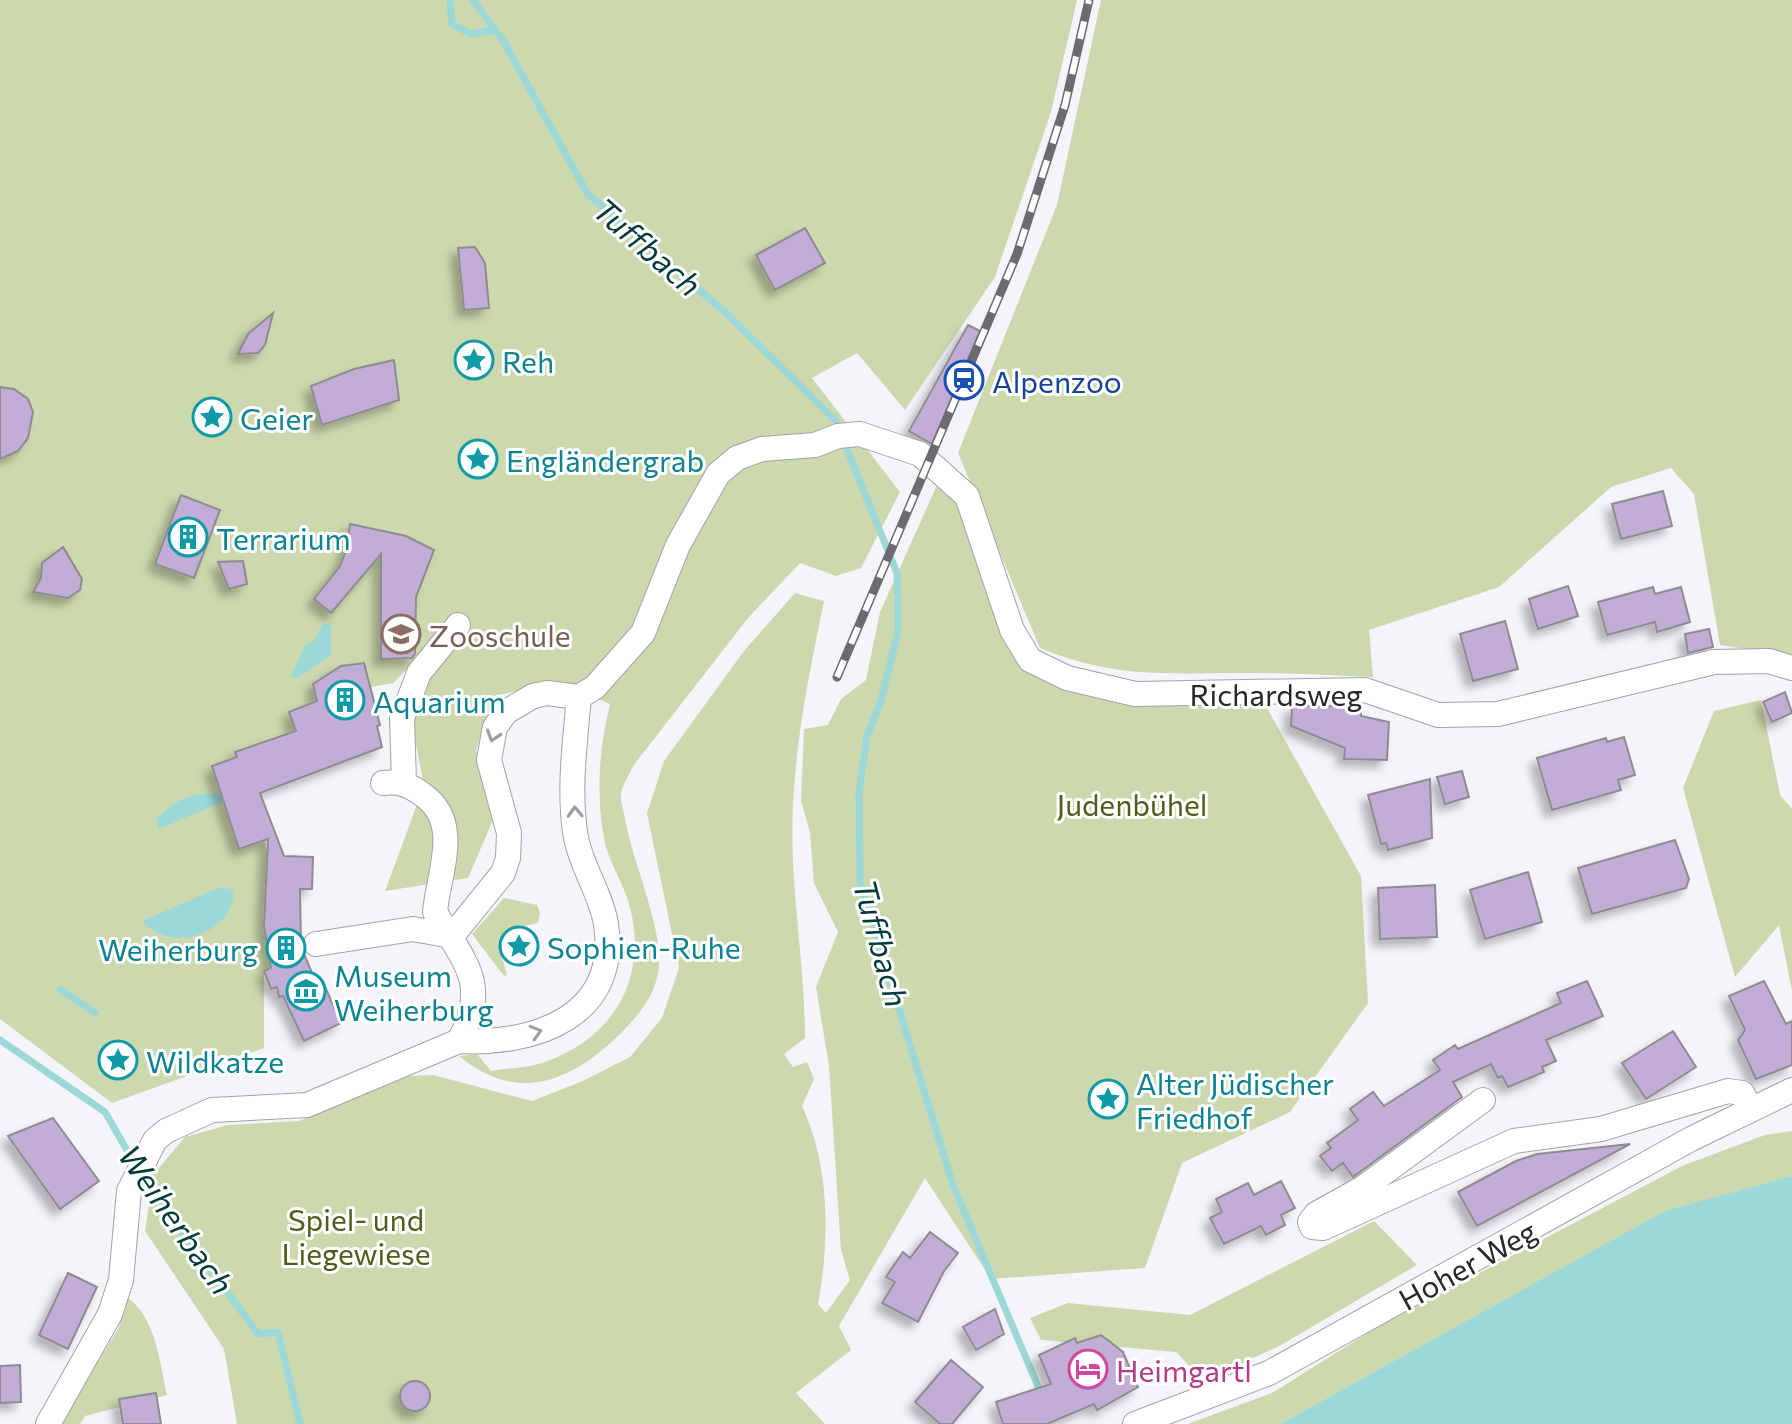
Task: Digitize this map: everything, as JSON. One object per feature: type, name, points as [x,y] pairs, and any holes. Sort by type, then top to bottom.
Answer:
[{"type":"street","name":"Richardsweg","points":[[579,697],[595,687],[643,633],[678,545],[718,474],[737,458],[762,449],[815,445],[838,436],[860,434],[920,454],[967,496],[1012,630],[1030,660],[1067,678],[1135,694],[1365,690],[1438,715],[1498,714],[1714,662],[1769,661],[1792,668]]},
{"type":"street","points":[[458,625],[419,673],[402,718],[394,783],[433,802],[440,812],[447,854],[435,912],[471,971],[475,992],[473,1012],[459,1041]]},
{"type":"street","points":[[48,1424],[110,1314],[121,1280],[131,1183],[155,1140],[166,1131],[212,1110],[307,1105],[459,1041],[522,1037],[555,1026],[581,1009],[605,965],[607,938],[603,911],[576,835],[574,754],[579,697],[547,693],[533,696],[506,712],[495,727],[489,760],[509,833],[508,858],[503,873],[452,936]]},
{"type":"street","points":[[316,944],[413,929],[452,936]]},
{"type":"street","name":"Hoher Weg","points":[[1135,1424],[1269,1373],[1750,1107],[1792,1090]]},
{"type":"street","points":[[1483,1100],[1363,1188],[1316,1214],[1312,1227],[1323,1228],[1514,1141],[1601,1129],[1728,1091],[1742,1093],[1750,1107]]},
{"type":"green space","points":[[0,0],[1077,0],[1051,112],[995,277],[905,410],[857,353],[812,378],[900,492],[861,568],[836,576],[800,563],[748,618],[633,766],[623,787],[621,800],[655,927],[659,961],[656,982],[647,1001],[620,1034],[564,1075],[523,1083],[502,1080],[459,1056],[477,1054],[491,1071],[545,1062],[590,1037],[607,1021],[620,1002],[634,958],[634,933],[630,907],[606,847],[600,805],[601,754],[610,704],[557,682],[494,696],[476,750],[496,813],[468,878],[385,891],[424,786],[411,718],[416,661],[393,683],[366,688],[368,698],[373,697],[382,747],[259,793],[267,856],[264,926],[271,968],[264,971],[264,1048],[112,1103],[0,1019]]},
{"type":"green space","points":[[1101,0],[1792,0],[1792,656],[1720,645],[1694,494],[1671,468],[1611,487],[1499,587],[1369,630],[1373,677],[1122,670],[1069,659],[1040,648],[958,453],[1057,205]]},
{"type":"green space","points":[[938,483],[959,500],[1049,682],[1259,694],[1361,876],[1368,1003],[1290,1112],[1182,1163],[1145,1268],[991,1279],[925,1178],[839,1326],[851,1350],[796,1393],[825,1424],[237,1424],[224,1349],[145,1231],[153,1175],[185,1137],[228,1125],[299,1121],[409,1076],[433,1075],[532,1101],[583,1081],[630,1057],[662,1018],[679,968],[647,813],[664,761],[744,651],[795,593],[824,601],[800,729],[793,806],[793,864],[805,1038],[784,1054],[793,1067],[807,1062],[814,1079],[802,1106],[823,1178],[826,1229],[818,1304],[826,1313],[850,1280],[841,1250],[829,1066],[816,987],[838,932],[814,883],[810,832],[801,801],[804,729],[828,725],[841,699],[866,680],[880,612]]},
{"type":"green space","points":[[1761,700],[1780,795],[1792,809],[1792,991],[1779,925],[1735,977],[1683,788],[1714,711]]},
{"type":"green space","points":[[504,898],[537,905],[540,913],[538,923],[506,930],[500,950],[507,975],[504,976],[472,934]]},
{"type":"green space","points":[[1792,1131],[1792,1176],[1665,1212],[1280,1424],[1188,1424],[1272,1393],[1379,1326],[1682,1166],[1765,1135]]},
{"type":"green space","points":[[1374,1221],[1417,1265],[1281,1345],[1204,1381],[1176,1352],[1041,1340],[1030,1318],[1068,1303],[1190,1315]]},
{"type":"green space","points":[[128,1298],[151,1329],[167,1395],[85,1416],[80,1424],[59,1424],[118,1329]]},
{"type":"water","points":[[331,623],[331,655],[297,678],[291,677],[305,645],[314,641],[323,624]]},
{"type":"water","points":[[208,793],[222,794],[222,802],[159,829],[156,820],[167,809],[185,798]]},
{"type":"water","points":[[221,887],[234,890],[231,906],[212,928],[198,935],[184,938],[168,936],[154,931],[142,921]]},
{"type":"water","points":[[1792,1176],[1792,1424],[1280,1424],[1665,1211]]},
{"type":"building","points":[[805,228],[825,263],[775,290],[756,255]]},
{"type":"building","points":[[475,247],[485,263],[489,308],[464,310],[458,248]]},
{"type":"building","points":[[273,313],[265,345],[258,353],[238,354],[248,334]]},
{"type":"building","points":[[968,325],[980,331],[932,444],[909,431]]},
{"type":"building","points":[[394,360],[399,400],[322,425],[311,386],[354,369]]},
{"type":"building","points":[[0,387],[14,389],[28,399],[33,412],[28,438],[18,451],[0,459]]},
{"type":"building","points":[[1663,491],[1672,526],[1621,539],[1612,504]]},
{"type":"building","name":"Terrarium","points":[[181,495],[220,510],[194,578],[155,564]]},
{"type":"building","points":[[350,524],[406,536],[434,550],[416,597],[415,654],[412,658],[381,659],[381,554],[331,613],[314,599],[340,566],[347,548]]},
{"type":"building","points":[[63,547],[82,579],[80,590],[68,598],[33,592],[41,578],[42,563]]},
{"type":"building","points":[[243,561],[247,584],[229,589],[218,562]]},
{"type":"building","points":[[1568,586],[1578,616],[1538,629],[1529,599]]},
{"type":"building","points":[[1653,587],[1655,594],[1681,587],[1690,622],[1657,632],[1655,622],[1607,635],[1598,602]]},
{"type":"building","points":[[1505,621],[1518,669],[1473,681],[1460,634]]},
{"type":"building","points":[[1709,629],[1713,647],[1688,653],[1685,634]]},
{"type":"building","points":[[364,663],[380,725],[377,726],[382,747],[260,793],[284,856],[313,857],[312,889],[300,889],[301,947],[318,987],[324,984],[341,1023],[304,1041],[283,996],[279,997],[277,987],[271,989],[264,971],[271,968],[264,926],[268,839],[239,849],[212,766],[237,757],[235,752],[296,731],[289,712],[317,701],[313,684],[341,666]]},
{"type":"building","points":[[1785,692],[1792,713],[1772,722],[1763,702]]},
{"type":"building","points":[[1292,706],[1361,706],[1361,716],[1389,722],[1387,760],[1344,759],[1345,748],[1291,726]]},
{"type":"building","points":[[1624,737],[1635,775],[1618,780],[1621,790],[1552,810],[1537,758],[1606,738],[1607,742]]},
{"type":"building","points":[[1462,771],[1469,797],[1445,804],[1437,777]]},
{"type":"building","points":[[1430,779],[1432,838],[1388,850],[1386,843],[1381,844],[1368,795]]},
{"type":"building","points":[[1675,840],[1689,879],[1686,888],[1592,914],[1578,868]]},
{"type":"building","points":[[1528,872],[1542,922],[1485,939],[1470,890]]},
{"type":"building","points":[[1435,885],[1437,937],[1380,939],[1378,888]]},
{"type":"building","points":[[1587,981],[1603,1016],[1546,1040],[1556,1061],[1542,1067],[1544,1072],[1508,1087],[1502,1076],[1498,1078],[1491,1064],[1453,1082],[1462,1097],[1353,1177],[1343,1163],[1332,1171],[1320,1156],[1331,1148],[1327,1143],[1358,1120],[1350,1109],[1373,1092],[1384,1106],[1440,1070],[1433,1060],[1455,1045],[1458,1049],[1561,1003],[1557,993]]},
{"type":"building","points":[[1764,981],[1786,1024],[1792,1021],[1792,1065],[1756,1079],[1738,1040],[1745,1030],[1729,996]]},
{"type":"building","points":[[1673,1031],[1696,1067],[1646,1099],[1622,1063]]},
{"type":"building","points":[[53,1118],[99,1181],[60,1209],[8,1136]]},
{"type":"building","points":[[1630,1144],[1477,1226],[1458,1192],[1516,1161],[1537,1154]]},
{"type":"building","points":[[1281,1181],[1295,1208],[1281,1215],[1285,1225],[1266,1235],[1261,1226],[1224,1244],[1210,1218],[1222,1212],[1216,1199],[1248,1183],[1254,1195]]},
{"type":"building","points":[[930,1232],[958,1253],[944,1271],[918,1322],[882,1303],[895,1282],[886,1277],[903,1252],[910,1258]]},
{"type":"building","points":[[68,1273],[97,1287],[68,1349],[39,1335]]},
{"type":"building","points":[[995,1309],[1004,1334],[976,1350],[963,1327]]},
{"type":"building","name":"Heimgartl","points":[[1101,1335],[1123,1352],[1138,1387],[1097,1410],[1094,1404],[1047,1424],[1003,1424],[996,1402],[1051,1384],[1039,1355],[1075,1338],[1077,1343]]},
{"type":"building","points":[[951,1360],[983,1387],[952,1424],[940,1424],[915,1402]]},
{"type":"building","points":[[20,1365],[21,1402],[0,1403],[0,1366]]},
{"type":"building","points":[[415,1381],[421,1382],[429,1390],[429,1402],[421,1410],[415,1411],[409,1410],[401,1402],[400,1396],[401,1390],[409,1382]]},
{"type":"building","points":[[156,1393],[161,1424],[123,1424],[119,1399]]},
{"type":"waterway","points":[[450,0],[452,24],[471,34],[495,30]]},
{"type":"waterway","name":"Tuffbach","points":[[473,0],[504,42],[587,193],[725,312],[836,421]]},
{"type":"waterway","name":"Tuffbach","points":[[847,449],[897,573],[898,599],[898,631],[881,701],[867,736],[859,792],[860,882],[953,1185],[1042,1396]]},
{"type":"waterway","points":[[60,989],[95,1013]]},
{"type":"waterway","name":"Weiherbach","points":[[0,1040],[105,1112],[136,1166]]},
{"type":"waterway","name":"Weiherbach","points":[[143,1177],[258,1334],[278,1332],[300,1424]]},
{"type":"railway","points":[[837,677],[1017,254],[1065,105],[1089,0]]},
{"type":"place","name":"Reh","points":[[474,360]]},
{"type":"place","name":"Alpenzoo","points":[[964,380]]},
{"type":"place","name":"Geier","points":[[212,417]]},
{"type":"place","name":"Engländergrab","points":[[478,459]]},
{"type":"place","name":"Terrarium","points":[[188,537]]},
{"type":"place","name":"Zooschule","points":[[401,634]]},
{"type":"place","name":"Aquarium","points":[[345,700]]},
{"type":"place","name":"Sophien-Ruhe","points":[[519,946]]},
{"type":"place","name":"Weiherburg","points":[[286,948]]},
{"type":"place","name":"Museum Weiherburg","points":[[306,991]]},
{"type":"place","name":"Wildkatze","points":[[118,1060]]},
{"type":"place","name":"Alter Jüdischer Friedhof","points":[[1108,1099]]},
{"type":"place","name":"Heimgartl","points":[[1088,1369]]},
{"type":"park label","name":"Judenbühel","points":[[1132,803]]},
{"type":"park label","name":"Spiel- und Liegewiese","points":[[356,1235]]}]
